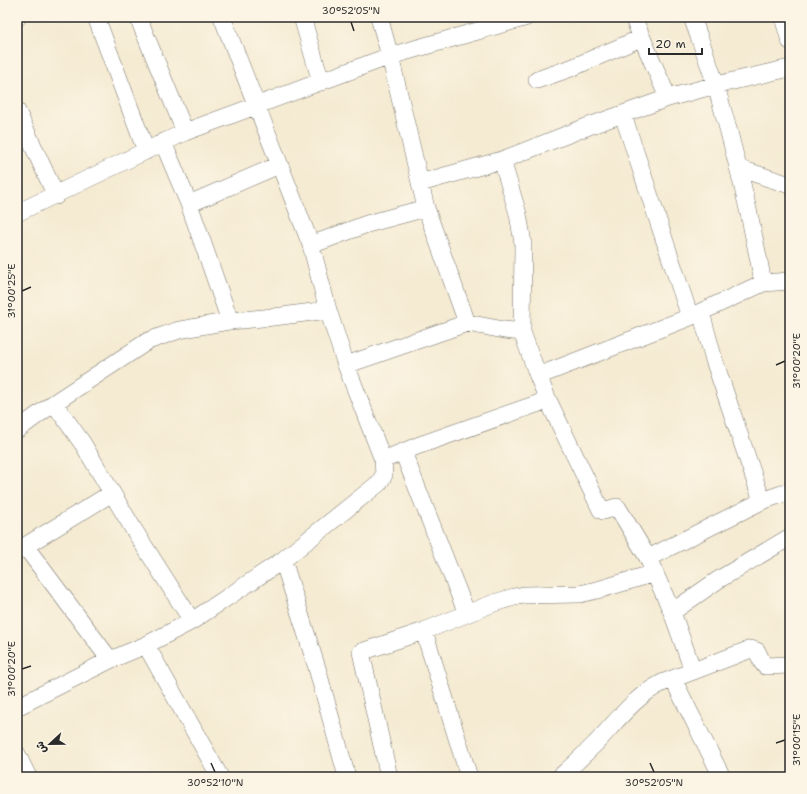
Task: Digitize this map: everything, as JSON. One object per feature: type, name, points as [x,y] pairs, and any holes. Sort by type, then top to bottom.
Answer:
[{"type":"street","points":[[96,17],[146,151]]},
{"type":"street","points":[[138,17],[185,132]]},
{"type":"street","points":[[17,707],[110,660],[146,645],[192,621],[283,560],[379,483],[384,475],[383,460],[346,365],[328,310],[311,245],[222,17]]},
{"type":"street","points":[[302,17],[321,82]]},
{"type":"street","points":[[379,17],[390,56],[426,208],[467,323]]},
{"type":"street","points":[[17,213],[56,196],[185,132],[390,56],[527,17]]},
{"type":"street","points":[[633,17],[668,98]]},
{"type":"street","points":[[692,17],[716,85],[755,239],[763,282]]},
{"type":"street","points":[[783,17],[790,41]]},
{"type":"street","points":[[537,80],[571,68],[642,38]]},
{"type":"street","points":[[420,183],[502,160],[589,126],[668,98],[790,68]]},
{"type":"street","points":[[17,110],[56,196]]},
{"type":"street","points":[[623,115],[695,314],[717,367],[762,501]]},
{"type":"street","points":[[163,142],[189,204],[230,321]]},
{"type":"street","points":[[502,160],[518,214],[523,243],[524,289],[522,332],[538,376],[601,510],[603,511],[618,508],[651,566],[672,612],[693,671]]},
{"type":"street","points":[[189,204],[279,165]]},
{"type":"street","points":[[738,168],[790,185]]},
{"type":"street","points":[[311,245],[367,224],[426,208]]},
{"type":"street","points":[[538,376],[695,314],[763,282],[790,281]]},
{"type":"street","points":[[17,430],[54,403],[148,342],[179,330],[230,321],[328,310]]},
{"type":"street","points":[[346,365],[467,323],[522,332]]},
{"type":"street","points":[[383,460],[548,400]]},
{"type":"street","points":[[54,403],[83,444],[192,621]]},
{"type":"street","points":[[403,452],[467,614]]},
{"type":"street","points":[[389,777],[361,652],[514,597],[524,595],[580,594],[600,590],[651,566],[762,501],[790,491]]},
{"type":"street","points":[[110,660],[21,548],[112,493]]},
{"type":"street","points":[[672,612],[718,580],[784,539],[790,537]]},
{"type":"street","points":[[283,560],[317,668],[347,777]]},
{"type":"street","points":[[424,630],[470,777]]},
{"type":"street","points":[[146,645],[220,777]]},
{"type":"street","points":[[560,777],[583,756],[635,700],[652,688],[751,649],[757,651],[765,666],[790,665]]},
{"type":"street","points":[[673,679],[722,777]]},
{"type":"street","points":[[17,754],[28,777]]}]
